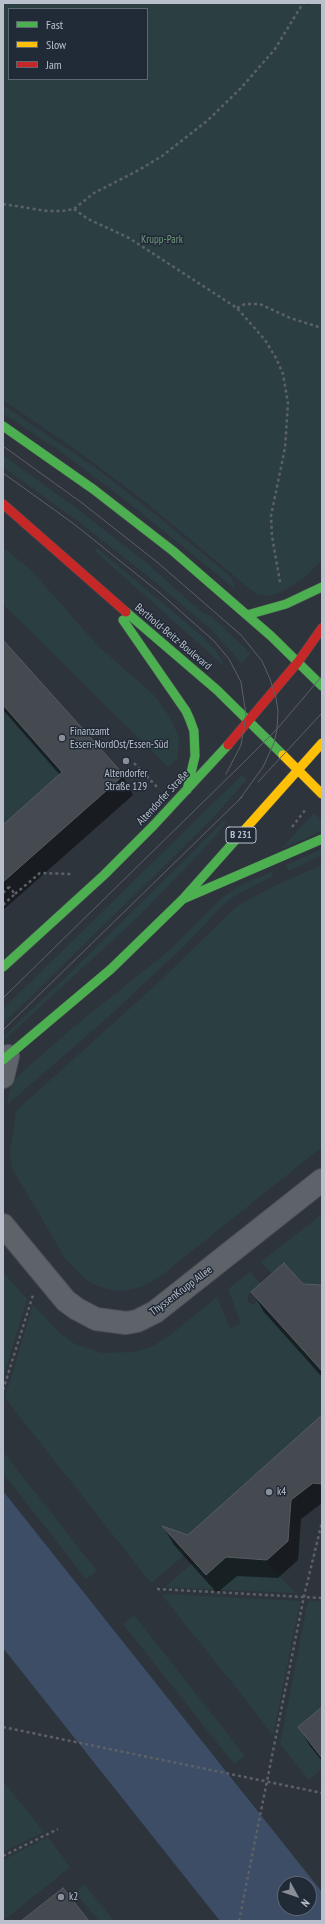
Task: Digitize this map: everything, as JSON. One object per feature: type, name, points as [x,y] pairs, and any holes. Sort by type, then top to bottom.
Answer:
[{"type":"main road","points":[[3,426],[49,457],[130,518],[247,615],[322,686]]},
{"type":"main road","name":"Berthold-Beitz-Boulevard","points":[[3,504],[105,595],[217,690],[298,772],[322,794]]},
{"type":"main road","points":[[247,615],[286,604],[322,587]]},
{"type":"main road","points":[[105,595],[182,705],[190,720],[194,731],[195,756],[187,790]]},
{"type":"main road","name":"Altendorfer Straße","points":[[3,967],[104,875],[187,790],[249,722],[298,662],[322,628]]},
{"type":"main road","name":"B 231","points":[[6,1058],[111,968],[183,899],[298,772],[322,743]]},
{"type":"main road","points":[[183,899],[322,839]]},
{"type":"street","points":[[3,1077],[6,1058]]},
{"type":"street","name":"ThyssenKrupp Allee","points":[[3,1225],[40,1272],[66,1301],[86,1315],[101,1320],[117,1323],[137,1321],[155,1312],[322,1180]]},
{"type":"path","points":[[3,204],[47,211],[62,212],[74,209],[94,193],[139,170],[162,156],[183,141],[223,107],[275,49],[303,3]]},
{"type":"path","points":[[74,209],[88,219],[129,238],[237,308],[265,340],[276,358],[286,388],[288,403],[286,433],[280,476],[273,499],[271,516],[275,557],[282,587]]},
{"type":"path","points":[[237,308],[245,304],[260,304],[290,318],[322,328]]},
{"type":"path","points":[[134,763],[157,786]]},
{"type":"path","points":[[3,905],[40,873],[72,874]]},
{"type":"path","points":[[7,884],[15,894]]},
{"type":"path","points":[[3,893],[9,887]]},
{"type":"path","points":[[3,1390],[40,1272]]},
{"type":"path","points":[[239,1921],[304,1596],[322,1522]]},
{"type":"path","points":[[157,1589],[322,1598]]},
{"type":"path","points":[[3,1727],[322,1793]]},
{"type":"path","points":[[3,1856],[58,1829]]},
{"type":"green space","name":"Krupp-Park","points":[[3,3],[303,3],[309,6],[311,3],[322,3],[322,560],[305,577],[283,591],[268,596],[256,594],[138,496],[75,449],[3,400]]},
{"type":"green space","points":[[3,405],[96,468],[160,518],[230,576],[235,585],[234,588],[125,500],[63,453],[3,413]]},
{"type":"green space","points":[[3,455],[76,508],[143,560],[204,614],[211,616],[250,653],[242,664],[213,631],[154,581],[79,522],[3,467]]},
{"type":"green space","points":[[3,547],[31,570],[99,647],[154,695],[171,719],[179,739],[177,759],[168,767],[3,604]]},
{"type":"green space","points":[[97,548],[202,636],[216,651],[226,668],[95,551]]},
{"type":"green space","points":[[3,705],[62,772],[3,825]]},
{"type":"green space","points":[[242,775],[247,779],[215,816],[3,1024],[3,1009]]},
{"type":"green space","points":[[314,813],[322,820],[322,831],[281,849]]},
{"type":"green space","points":[[224,821],[226,823],[212,840],[139,916],[3,1041],[3,1037]]},
{"type":"green space","points":[[322,849],[322,855],[291,870],[288,870],[286,865]]},
{"type":"green space","points":[[322,865],[322,1147],[158,1278],[141,1287],[121,1291],[106,1289],[93,1284],[82,1276],[65,1258],[12,1168],[10,1154],[16,1111],[158,983],[237,906],[274,886]]},
{"type":"green space","points":[[273,871],[271,877],[236,895],[224,904],[184,946],[108,1017],[7,1105],[12,1082],[28,1067],[76,1025],[171,949],[223,897],[241,885]]},
{"type":"green space","points":[[322,1214],[322,1285],[303,1284],[284,1263],[272,1274],[261,1262]]},
{"type":"green space","points":[[3,1272],[27,1299],[3,1378]]},
{"type":"green space","points":[[250,1272],[261,1284],[248,1295],[248,1302],[253,1305],[261,1299],[260,1302],[322,1371],[322,1415],[187,1538],[182,1532],[176,1532],[187,1553],[151,1583],[5,1398],[33,1305],[60,1333],[75,1344],[102,1353],[134,1352],[153,1346],[169,1336],[217,1297],[230,1328],[241,1324],[228,1289]]},
{"type":"green space","points":[[4,1453],[97,1571],[86,1579],[3,1473]]},
{"type":"green space","points":[[226,1557],[264,1560],[296,1593],[165,1587],[194,1562],[206,1575]]},
{"type":"green space","points":[[161,1594],[300,1601],[273,1735],[246,1700]]},
{"type":"green space","points":[[308,1601],[322,1602],[322,1707],[298,1727],[322,1758],[322,1769],[309,1780],[280,1744]]},
{"type":"green space","points":[[134,1615],[245,1756],[234,1764],[123,1624]]},
{"type":"green space","points":[[3,1781],[44,1832],[3,1852]]},
{"type":"green space","points":[[48,1837],[70,1867],[3,1921],[3,1860]]},
{"type":"green space","points":[[84,1884],[114,1921],[99,1921],[75,1892]]},
{"type":"water","points":[[3,1491],[309,1876],[277,1876],[277,1916],[317,1916],[317,1886],[322,1892],[322,1921],[220,1921],[3,1648]]},
{"type":"building","points":[[3,640],[124,775],[3,882],[3,825],[62,772],[3,705]]},
{"type":"building","points":[[284,1263],[303,1284],[322,1285],[322,1371],[251,1292]]},
{"type":"building","name":"k4","points":[[322,1415],[322,1484],[313,1483],[291,1500],[288,1541],[267,1560],[226,1557],[206,1575],[162,1526],[188,1535]]},
{"type":"building","points":[[322,1707],[322,1758],[298,1727]]},
{"type":"building","name":"k2","points":[[63,1888],[89,1921],[21,1921]]},
{"type":"tram line","points":[[3,446],[82,503],[157,562],[241,635],[262,661],[276,698],[278,711],[277,729],[274,743],[263,767],[239,800]]},
{"type":"tram line","points":[[3,473],[74,524],[160,593],[214,641],[229,659],[241,682],[246,715],[241,745],[226,774]]},
{"type":"tram line","points":[[3,998],[277,729],[322,676]]},
{"type":"tram line","points":[[258,782],[322,713]]},
{"type":"tram line","points":[[3,1030],[242,797]]},
{"type":"traffic: fast","points":[[3,426],[93,489],[173,551],[271,636],[322,686]]},
{"type":"traffic: fast","points":[[247,615],[286,604],[322,587]]},
{"type":"traffic: fast","points":[[126,612],[217,690],[283,755]]},
{"type":"traffic: fast","points":[[123,620],[186,711],[190,720],[194,731],[195,756],[187,790]]},
{"type":"traffic: fast","points":[[3,967],[104,875],[153,826],[228,745]]},
{"type":"traffic: fast","points":[[3,1060],[111,969],[183,899],[240,835]]},
{"type":"traffic: fast","points":[[183,899],[322,839]]},
{"type":"traffic: slow","points":[[240,835],[322,743]]},
{"type":"traffic: slow","points":[[283,755],[322,794]]},
{"type":"traffic: jam","points":[[3,504],[126,612]]},
{"type":"traffic: jam","points":[[228,745],[298,662],[322,628]]},
{"type":"place","name":"Finanzamt Essen-NordOst/Essen-Süd","points":[[62,738]]},
{"type":"place","name":"Altendorfer Straße 129","points":[[126,761]]},
{"type":"place","name":"k4","points":[[269,1492]]},
{"type":"place","name":"k2","points":[[61,1897]]}]
